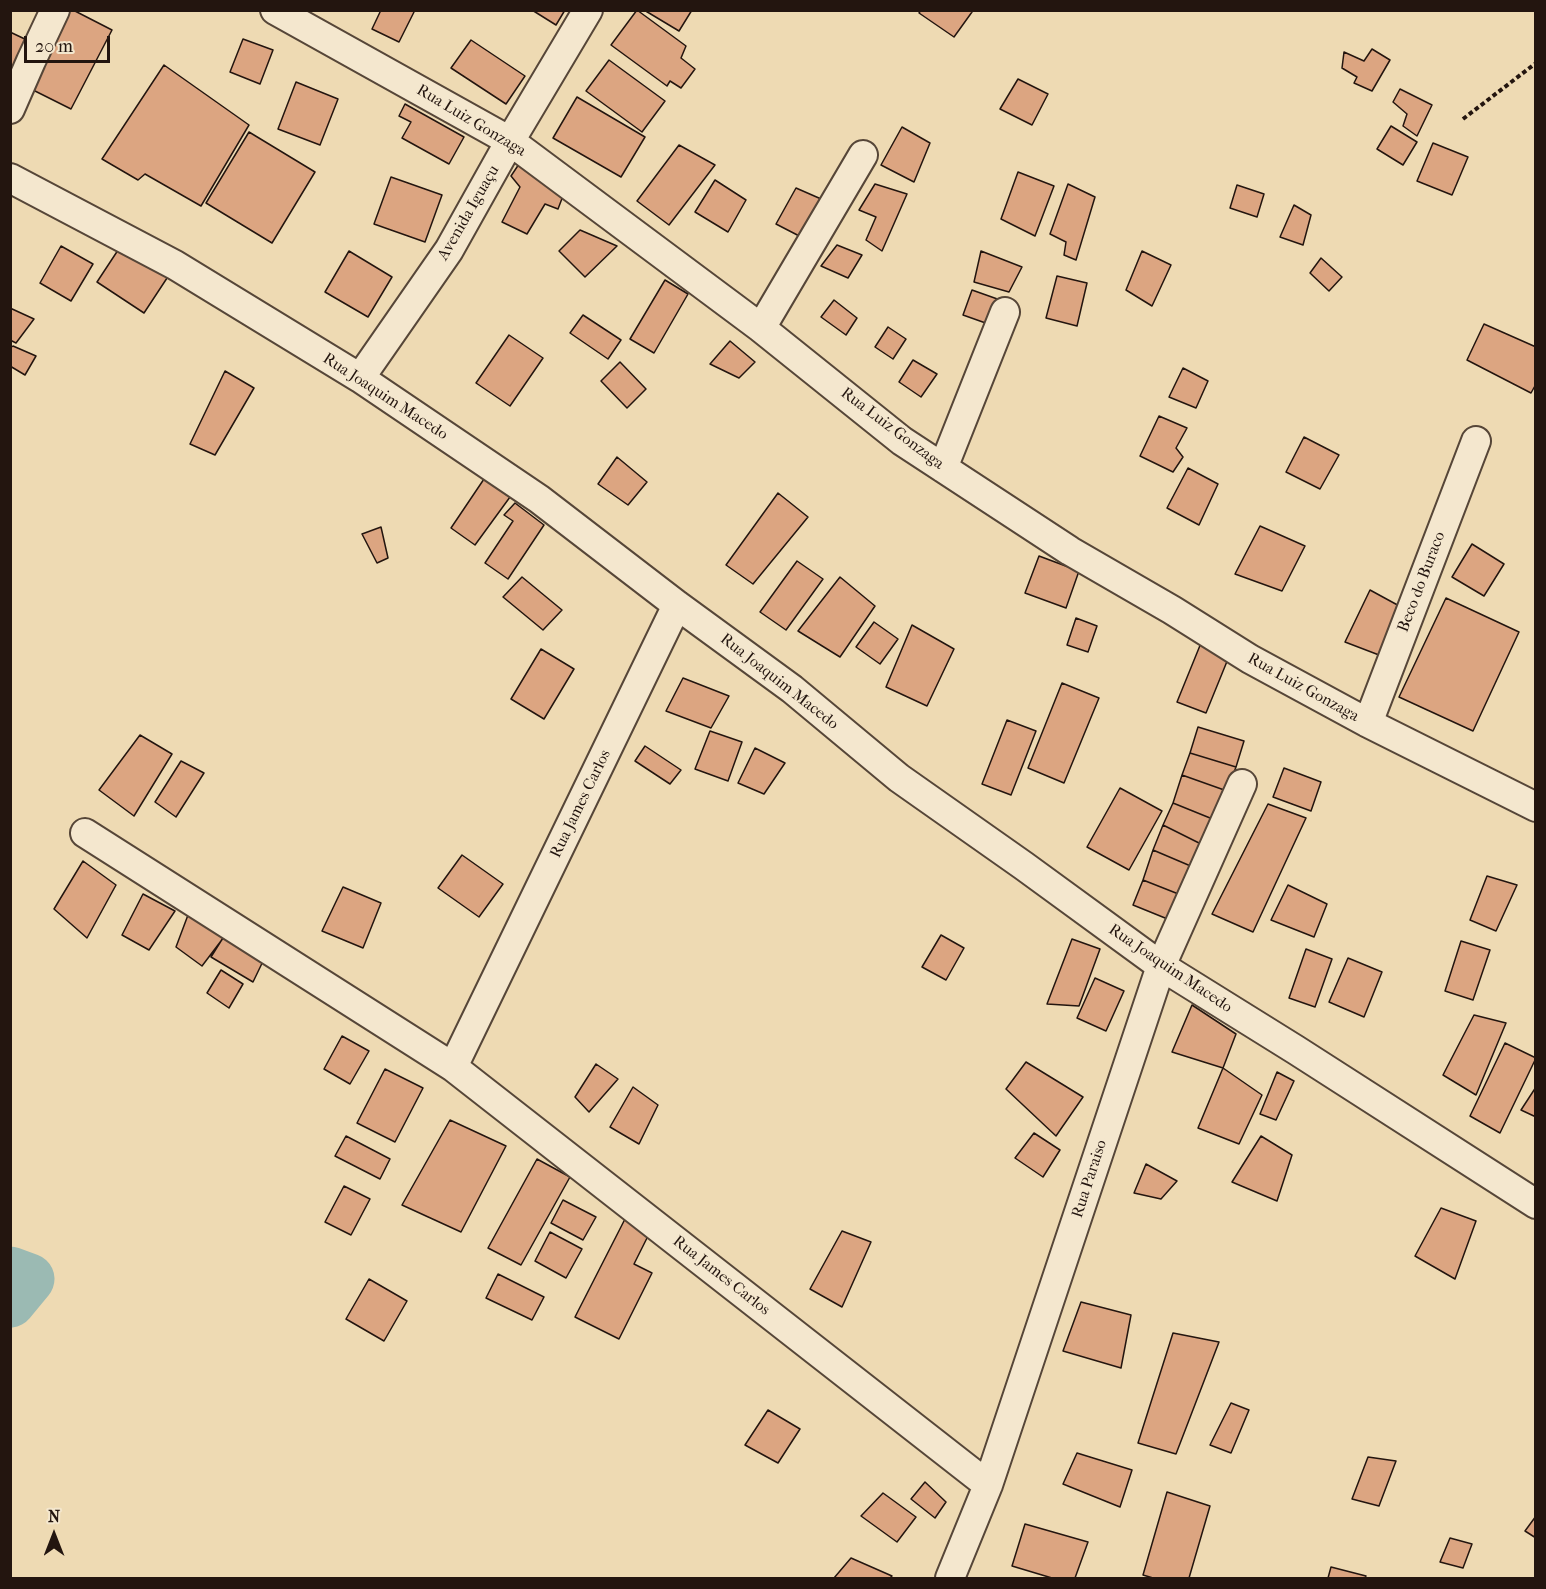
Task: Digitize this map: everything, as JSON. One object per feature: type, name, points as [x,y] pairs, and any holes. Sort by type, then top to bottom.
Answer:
[{"type":"street","points":[[10,109],[55,10]]},
{"type":"street","name":"Rua Luiz Gonzaga","points":[[275,10],[510,141],[761,328],[902,441],[1070,551],[1172,610],[1250,660],[1368,723],[1536,807]]},
{"type":"street","name":"Avenida Iguaçu","points":[[360,378],[449,250],[510,141],[588,10]]},
{"type":"street","points":[[761,328],[863,155]]},
{"type":"street","name":"Rua Joaquim Macedo","points":[[10,178],[175,265],[360,378],[539,499],[677,605],[792,688],[899,778],[1161,966],[1536,1204]]},
{"type":"street","points":[[943,468],[1005,312]]},
{"type":"street","name":"Beco do Buraco","points":[[1368,723],[1476,441]]},
{"type":"street","name":"Rua James Carlos","points":[[453,1067],[677,605]]},
{"type":"street","name":"Rua Paraiso","points":[[950,1578],[988,1485],[1161,966],[1242,784]]},
{"type":"street","name":"Rua James Carlos","points":[[85,833],[453,1067],[988,1485]]},
{"type":"path","points":[[1463,119],[1536,63]]},
{"type":"building","points":[[64,10],[73,10],[112,30],[71,109],[25,86]]},
{"type":"building","points":[[381,10],[415,10],[399,42],[372,29]]},
{"type":"building","points":[[532,10],[565,10],[556,25]]},
{"type":"building","points":[[637,10],[686,46],[681,58],[695,69],[681,88],[670,81],[667,86],[611,45]]},
{"type":"building","points":[[644,10],[692,10],[679,31]]},
{"type":"building","points":[[921,10],[970,10],[972,12],[954,37],[919,13]]},
{"type":"building","points":[[10,32],[29,41],[10,77]]},
{"type":"building","points":[[243,39],[273,50],[260,84],[230,72]]},
{"type":"building","points":[[471,40],[525,76],[506,104],[451,68]]},
{"type":"building","points":[[1372,49],[1390,60],[1372,91],[1354,83],[1357,77],[1342,68],[1344,52],[1364,61]]},
{"type":"building","points":[[609,60],[665,101],[642,132],[586,91]]},
{"type":"building","points":[[164,65],[249,125],[201,206],[145,174],[138,180],[102,159]]},
{"type":"building","points":[[1018,79],[1048,94],[1032,125],[1000,109]]},
{"type":"building","points":[[296,82],[338,99],[320,145],[278,129]]},
{"type":"building","points":[[1400,89],[1432,105],[1417,136],[1403,126],[1407,114],[1393,102]]},
{"type":"building","points":[[577,97],[645,137],[621,177],[553,138]]},
{"type":"building","points":[[405,104],[464,137],[449,164],[402,138],[411,122],[399,116]]},
{"type":"building","points":[[1391,126],[1417,142],[1403,165],[1377,149]]},
{"type":"building","points":[[902,127],[930,143],[914,182],[881,165]]},
{"type":"building","points":[[249,132],[315,172],[272,243],[206,203]]},
{"type":"building","points":[[1433,143],[1468,157],[1452,195],[1417,181]]},
{"type":"building","points":[[679,145],[715,165],[669,225],[637,201]]},
{"type":"building","points":[[521,161],[566,188],[558,209],[545,204],[527,234],[502,222],[520,187],[511,176]]},
{"type":"building","points":[[1018,172],[1054,186],[1035,236],[1001,219]]},
{"type":"building","points":[[391,177],[442,195],[425,242],[374,224]]},
{"type":"building","points":[[715,180],[746,200],[728,232],[695,212]]},
{"type":"building","points":[[875,184],[907,194],[882,251],[866,240],[876,217],[859,210]]},
{"type":"building","points":[[1068,184],[1095,197],[1076,260],[1064,255],[1066,242],[1050,234]]},
{"type":"building","points":[[1237,185],[1264,194],[1257,217],[1230,208]]},
{"type":"building","points":[[796,188],[828,202],[807,240],[776,224]]},
{"type":"building","points":[[1294,205],[1311,215],[1303,245],[1280,237]]},
{"type":"building","points":[[580,230],[617,246],[585,277],[559,251]]},
{"type":"building","points":[[124,241],[171,272],[144,313],[97,282]]},
{"type":"building","points":[[837,245],[862,255],[848,278],[821,266]]},
{"type":"building","points":[[61,246],[93,264],[71,301],[40,283]]},
{"type":"building","points":[[349,251],[392,277],[368,317],[325,292]]},
{"type":"building","points":[[981,251],[1022,267],[1009,292],[974,282]]},
{"type":"building","points":[[1142,251],[1171,265],[1152,306],[1126,290]]},
{"type":"building","points":[[1321,258],[1342,277],[1329,291],[1310,273]]},
{"type":"building","points":[[1057,276],[1087,283],[1077,326],[1046,318]]},
{"type":"building","points":[[665,280],[688,294],[654,353],[630,339]]},
{"type":"building","points":[[972,290],[1003,301],[994,326],[963,315]]},
{"type":"building","points":[[834,300],[857,318],[846,335],[821,317]]},
{"type":"building","points":[[10,308],[34,319],[16,343],[10,340]]},
{"type":"building","points":[[583,315],[621,340],[608,359],[570,333]]},
{"type":"building","points":[[1484,324],[1536,347],[1536,384],[1531,393],[1467,360]]},
{"type":"building","points":[[888,327],[906,339],[893,359],[875,347]]},
{"type":"building","points":[[509,335],[543,358],[510,406],[476,383]]},
{"type":"building","points":[[730,341],[755,362],[739,378],[710,364]]},
{"type":"building","points":[[13,346],[36,356],[25,375],[10,366],[10,348]]},
{"type":"building","points":[[913,360],[937,374],[921,397],[899,382]]},
{"type":"building","points":[[620,362],[646,389],[627,408],[601,381]]},
{"type":"building","points":[[1183,368],[1208,381],[1196,408],[1169,397]]},
{"type":"building","points":[[225,371],[254,388],[215,455],[190,444]]},
{"type":"building","points":[[1159,416],[1187,428],[1176,448],[1183,457],[1173,472],[1140,456]]},
{"type":"building","points":[[1304,437],[1339,455],[1320,489],[1286,472]]},
{"type":"building","points":[[617,457],[647,482],[628,505],[598,484]]},
{"type":"building","points":[[1188,468],[1218,484],[1199,525],[1167,508]]},
{"type":"building","points":[[484,479],[510,497],[475,545],[451,528]]},
{"type":"building","points":[[778,493],[808,517],[753,584],[726,565]]},
{"type":"building","points":[[515,503],[544,525],[508,579],[485,563],[513,521],[504,515]]},
{"type":"building","points":[[1260,526],[1305,546],[1282,591],[1235,574]]},
{"type":"building","points":[[381,527],[388,558],[377,563],[362,534]]},
{"type":"building","points":[[1472,544],[1504,564],[1484,596],[1452,577]]},
{"type":"building","points":[[1039,556],[1079,571],[1066,608],[1025,593]]},
{"type":"building","points":[[797,561],[823,579],[786,630],[760,612]]},
{"type":"building","points":[[522,577],[562,610],[543,630],[503,597]]},
{"type":"building","points":[[840,577],[875,606],[840,657],[798,631]]},
{"type":"building","points":[[1370,590],[1403,608],[1379,655],[1345,642]]},
{"type":"building","points":[[1446,598],[1519,632],[1473,731],[1399,697]]},
{"type":"building","points":[[1076,618],[1097,626],[1088,652],[1067,645]]},
{"type":"building","points":[[874,622],[898,639],[880,664],[856,647]]},
{"type":"building","points":[[912,625],[954,649],[927,706],[886,687]]},
{"type":"building","points":[[1201,643],[1230,654],[1206,713],[1177,702]]},
{"type":"building","points":[[541,649],[574,669],[544,719],[511,699]]},
{"type":"building","points":[[683,678],[729,696],[711,728],[666,711]]},
{"type":"building","points":[[1062,683],[1099,698],[1064,783],[1028,768]]},
{"type":"building","points":[[1007,720],[1036,731],[1011,795],[982,784]]},
{"type":"building","points":[[1198,727],[1244,741],[1236,767],[1190,753]]},
{"type":"building","points":[[710,731],[742,742],[728,781],[695,769]]},
{"type":"building","points":[[140,735],[172,754],[134,816],[99,790]]},
{"type":"building","points":[[645,746],[681,770],[670,784],[635,761]]},
{"type":"building","points":[[755,748],[785,763],[764,794],[738,783]]},
{"type":"building","points":[[1190,753],[1236,767],[1227,791],[1182,775]]},
{"type":"building","points":[[181,761],[204,773],[176,817],[155,802]]},
{"type":"building","points":[[1284,768],[1321,782],[1311,811],[1273,797]]},
{"type":"building","points":[[1182,775],[1227,791],[1215,820],[1173,803]]},
{"type":"building","points":[[1120,788],[1162,811],[1129,870],[1087,847]]},
{"type":"building","points":[[1173,803],[1215,820],[1203,845],[1163,825]]},
{"type":"building","points":[[1268,804],[1306,818],[1253,932],[1212,914]]},
{"type":"building","points":[[1163,825],[1203,845],[1193,867],[1153,850]]},
{"type":"building","points":[[1153,850],[1193,867],[1181,895],[1143,880]]},
{"type":"building","points":[[462,855],[503,884],[479,917],[438,888]]},
{"type":"building","points":[[83,861],[116,885],[87,938],[54,909]]},
{"type":"building","points":[[1487,876],[1517,885],[1496,931],[1470,920]]},
{"type":"building","points":[[1143,880],[1181,895],[1170,920],[1133,905]]},
{"type":"building","points":[[1288,885],[1327,904],[1314,937],[1271,920]]},
{"type":"building","points":[[343,887],[381,903],[363,948],[322,931]]},
{"type":"building","points":[[143,894],[175,911],[149,950],[122,935]]},
{"type":"building","points":[[188,915],[224,937],[202,966],[176,947]]},
{"type":"building","points":[[226,933],[266,955],[253,982],[211,957]]},
{"type":"building","points":[[941,935],[964,948],[946,980],[922,967]]},
{"type":"building","points":[[1072,939],[1100,949],[1079,1006],[1047,1004]]},
{"type":"building","points":[[1461,941],[1490,950],[1473,1000],[1445,991]]},
{"type":"building","points":[[1306,949],[1332,959],[1315,1007],[1289,998]]},
{"type":"building","points":[[1348,958],[1382,972],[1364,1017],[1329,1002]]},
{"type":"building","points":[[221,970],[243,984],[229,1008],[207,993]]},
{"type":"building","points":[[1095,978],[1124,991],[1106,1031],[1077,1018]]},
{"type":"building","points":[[1192,1005],[1236,1034],[1223,1068],[1172,1052]]},
{"type":"building","points":[[1474,1015],[1506,1023],[1476,1095],[1443,1075]]},
{"type":"building","points":[[342,1036],[369,1051],[350,1084],[324,1069]]},
{"type":"building","points":[[1505,1043],[1536,1058],[1500,1133],[1470,1116]]},
{"type":"building","points":[[1026,1062],[1083,1097],[1056,1136],[1006,1089]]},
{"type":"building","points":[[596,1064],[618,1079],[589,1112],[575,1097]]},
{"type":"building","points":[[1223,1068],[1262,1095],[1239,1144],[1198,1128]]},
{"type":"building","points":[[385,1069],[423,1088],[395,1142],[357,1123]]},
{"type":"building","points":[[1277,1072],[1294,1081],[1276,1120],[1260,1114]]},
{"type":"building","points":[[633,1087],[658,1105],[639,1144],[610,1127]]},
{"type":"building","points":[[1536,1087],[1536,1117],[1521,1110]]},
{"type":"building","points":[[450,1120],[506,1146],[461,1232],[402,1205]]},
{"type":"building","points":[[1034,1133],[1060,1150],[1043,1177],[1015,1158]]},
{"type":"building","points":[[346,1136],[390,1159],[380,1179],[335,1156]]},
{"type":"building","points":[[1261,1136],[1292,1155],[1277,1201],[1232,1182]]},
{"type":"building","points":[[537,1159],[570,1177],[521,1265],[488,1248]]},
{"type":"building","points":[[1146,1164],[1177,1181],[1161,1199],[1134,1193]]},
{"type":"building","points":[[344,1186],[370,1199],[351,1235],[325,1222]]},
{"type":"building","points":[[563,1200],[596,1217],[583,1240],[551,1223]]},
{"type":"building","points":[[1441,1208],[1476,1221],[1455,1279],[1415,1256]]},
{"type":"building","points":[[625,1219],[650,1232],[634,1264],[652,1273],[619,1339],[575,1317]]},
{"type":"building","points":[[842,1231],[871,1242],[842,1307],[810,1289]]},
{"type":"building","points":[[550,1232],[582,1249],[566,1278],[535,1261]]},
{"type":"building","points":[[498,1274],[544,1297],[532,1320],[486,1298]]},
{"type":"building","points":[[369,1279],[407,1301],[384,1341],[346,1319]]},
{"type":"building","points":[[1081,1302],[1131,1315],[1121,1368],[1063,1351]]},
{"type":"building","points":[[1173,1333],[1219,1342],[1176,1454],[1138,1443]]},
{"type":"building","points":[[1231,1403],[1249,1410],[1231,1453],[1210,1445]]},
{"type":"building","points":[[768,1410],[800,1429],[778,1463],[745,1445]]},
{"type":"building","points":[[1077,1453],[1132,1470],[1120,1507],[1063,1484]]},
{"type":"building","points":[[1368,1457],[1396,1461],[1379,1506],[1352,1499]]},
{"type":"building","points":[[925,1482],[946,1502],[935,1518],[911,1499]]},
{"type":"building","points":[[1167,1492],[1210,1506],[1189,1578],[1153,1578],[1143,1575]]},
{"type":"building","points":[[883,1493],[916,1517],[897,1542],[861,1516]]},
{"type":"building","points":[[1536,1516],[1536,1538],[1525,1531]]},
{"type":"building","points":[[1025,1524],[1088,1542],[1075,1578],[1052,1578],[1012,1566]]},
{"type":"building","points":[[1450,1538],[1472,1544],[1463,1568],[1440,1562]]},
{"type":"building","points":[[851,1558],[892,1576],[890,1578],[834,1578]]},
{"type":"building","points":[[1331,1567],[1366,1576],[1365,1578],[1328,1578]]},
{"type":"waterway","points":[[10,1272],[29,1279],[10,1302]]}]
